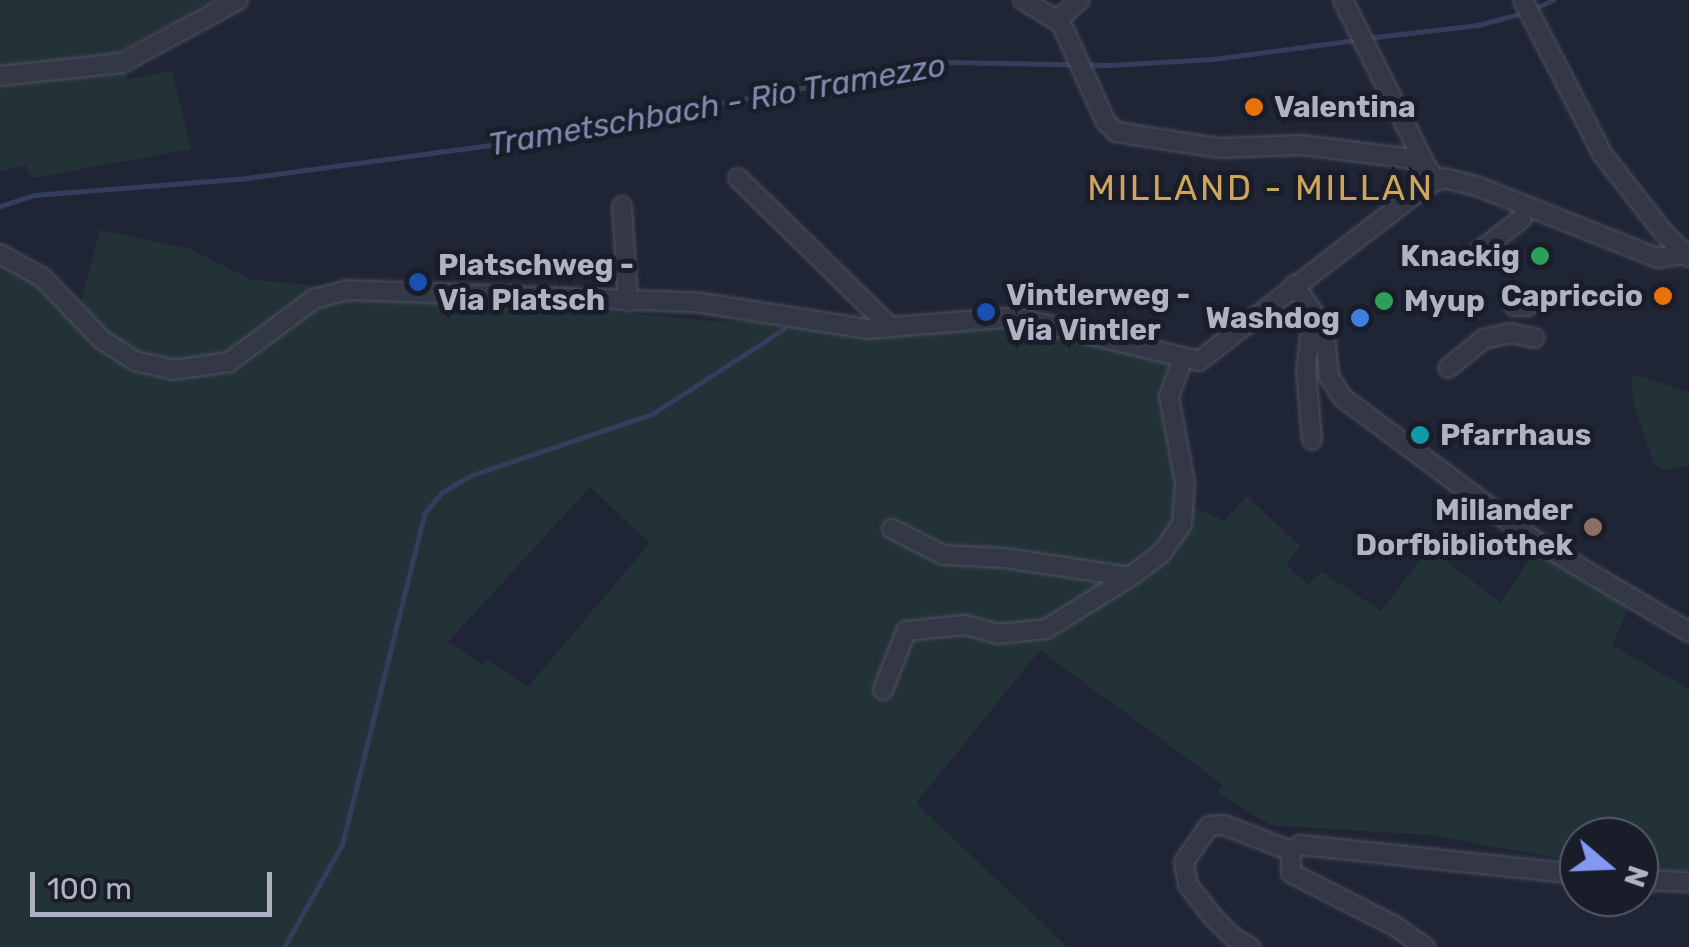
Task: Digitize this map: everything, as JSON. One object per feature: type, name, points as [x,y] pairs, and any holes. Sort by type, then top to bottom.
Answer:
[{"type":"street","points":[[0,76],[122,63],[238,0]]},
{"type":"street","points":[[1024,0],[1056,20],[1106,122],[1124,134],[1218,148],[1334,148],[1456,179],[1657,258],[1687,255]]},
{"type":"street","points":[[1056,20],[1080,0]]},
{"type":"street","points":[[1343,0],[1431,173]]},
{"type":"street","points":[[1527,7],[1603,156],[1687,255]]},
{"type":"street","points":[[0,254],[43,278],[101,339],[135,361],[173,370],[229,362],[314,300],[347,290],[415,289],[628,302],[715,303],[867,329],[1014,317],[1199,361],[1213,354],[1431,173]]},
{"type":"street","points":[[738,178],[891,328]]},
{"type":"street","points":[[622,206],[628,302]]},
{"type":"street","points":[[1476,254],[1522,218]]},
{"type":"street","points":[[1294,285],[1324,327],[1329,376],[1342,398],[1534,540],[1689,632]]},
{"type":"street","points":[[1312,440],[1306,370],[1313,314]]},
{"type":"street","points":[[1448,368],[1484,339],[1509,333],[1535,338]]},
{"type":"street","points":[[883,690],[906,631],[965,626],[998,634],[1046,629],[1130,577],[1171,544],[1182,524],[1185,484],[1169,397],[1183,358]]},
{"type":"street","points":[[892,529],[943,555],[1005,558],[1130,577]]},
{"type":"street","points":[[1250,947],[1232,937],[1214,918],[1188,884],[1184,862],[1209,826],[1224,825],[1291,851]]},
{"type":"street","points":[[1291,851],[1301,845],[1559,872]]},
{"type":"street","points":[[1291,851],[1291,873],[1395,926],[1425,947]]},
{"type":"street","points":[[1659,881],[1689,882]]},
{"type":"shaded area","points":[[0,0],[212,0],[112,55],[129,79],[172,71],[191,149],[33,178],[25,165],[0,171]]},
{"type":"shaded area","points":[[100,230],[190,249],[253,280],[712,321],[1023,324],[1169,363],[1163,394],[1180,501],[1224,521],[1247,496],[1300,546],[1286,565],[1308,585],[1322,572],[1381,611],[1429,548],[1501,603],[1537,547],[1630,604],[1612,645],[1689,689],[1689,871],[1659,872],[1659,817],[1559,817],[1559,858],[1430,835],[1270,825],[1218,793],[1222,784],[1040,650],[916,803],[1067,947],[0,947],[0,263],[80,305]],"holes":[[[590,487],[650,543],[528,687],[487,660],[481,664],[448,642]]]},
{"type":"shaded area","points":[[1632,374],[1689,392],[1689,465],[1665,470],[1654,464],[1633,403]]},
{"type":"waterway","name":"Trametschbach - Rio Tramezzo","points":[[1533,9],[1553,0]]},
{"type":"waterway","name":"Trametschbach - Rio Tramezzo","points":[[1366,38],[1478,25],[1523,13]]},
{"type":"waterway","name":"Trametschbach - Rio Tramezzo","points":[[0,206],[34,195],[239,179],[506,143],[943,62],[1108,65],[1213,59],[1356,40]]},
{"type":"waterway","points":[[284,947],[342,844],[424,514],[442,492],[472,475],[652,414],[784,329]]},
{"type":"place","name":"Valentina","points":[[1254,107]]},
{"type":"place","name":"Knackig","points":[[1540,256]]},
{"type":"place","name":"Platschweg - Via Platsch","points":[[418,282]]},
{"type":"place","name":"Capriccio","points":[[1663,296]]},
{"type":"place","name":"Myup","points":[[1384,301]]},
{"type":"place","name":"Vintlerweg - Via Vintler","points":[[986,312]]},
{"type":"place","name":"Washdog","points":[[1360,318]]},
{"type":"place","name":"Pfarrhaus","points":[[1420,435]]},
{"type":"place","name":"Millander Dorfbibliothek","points":[[1593,527]]},
{"type":"district","name":"MILLAND - MILLAN","points":[[1261,188]]}]
